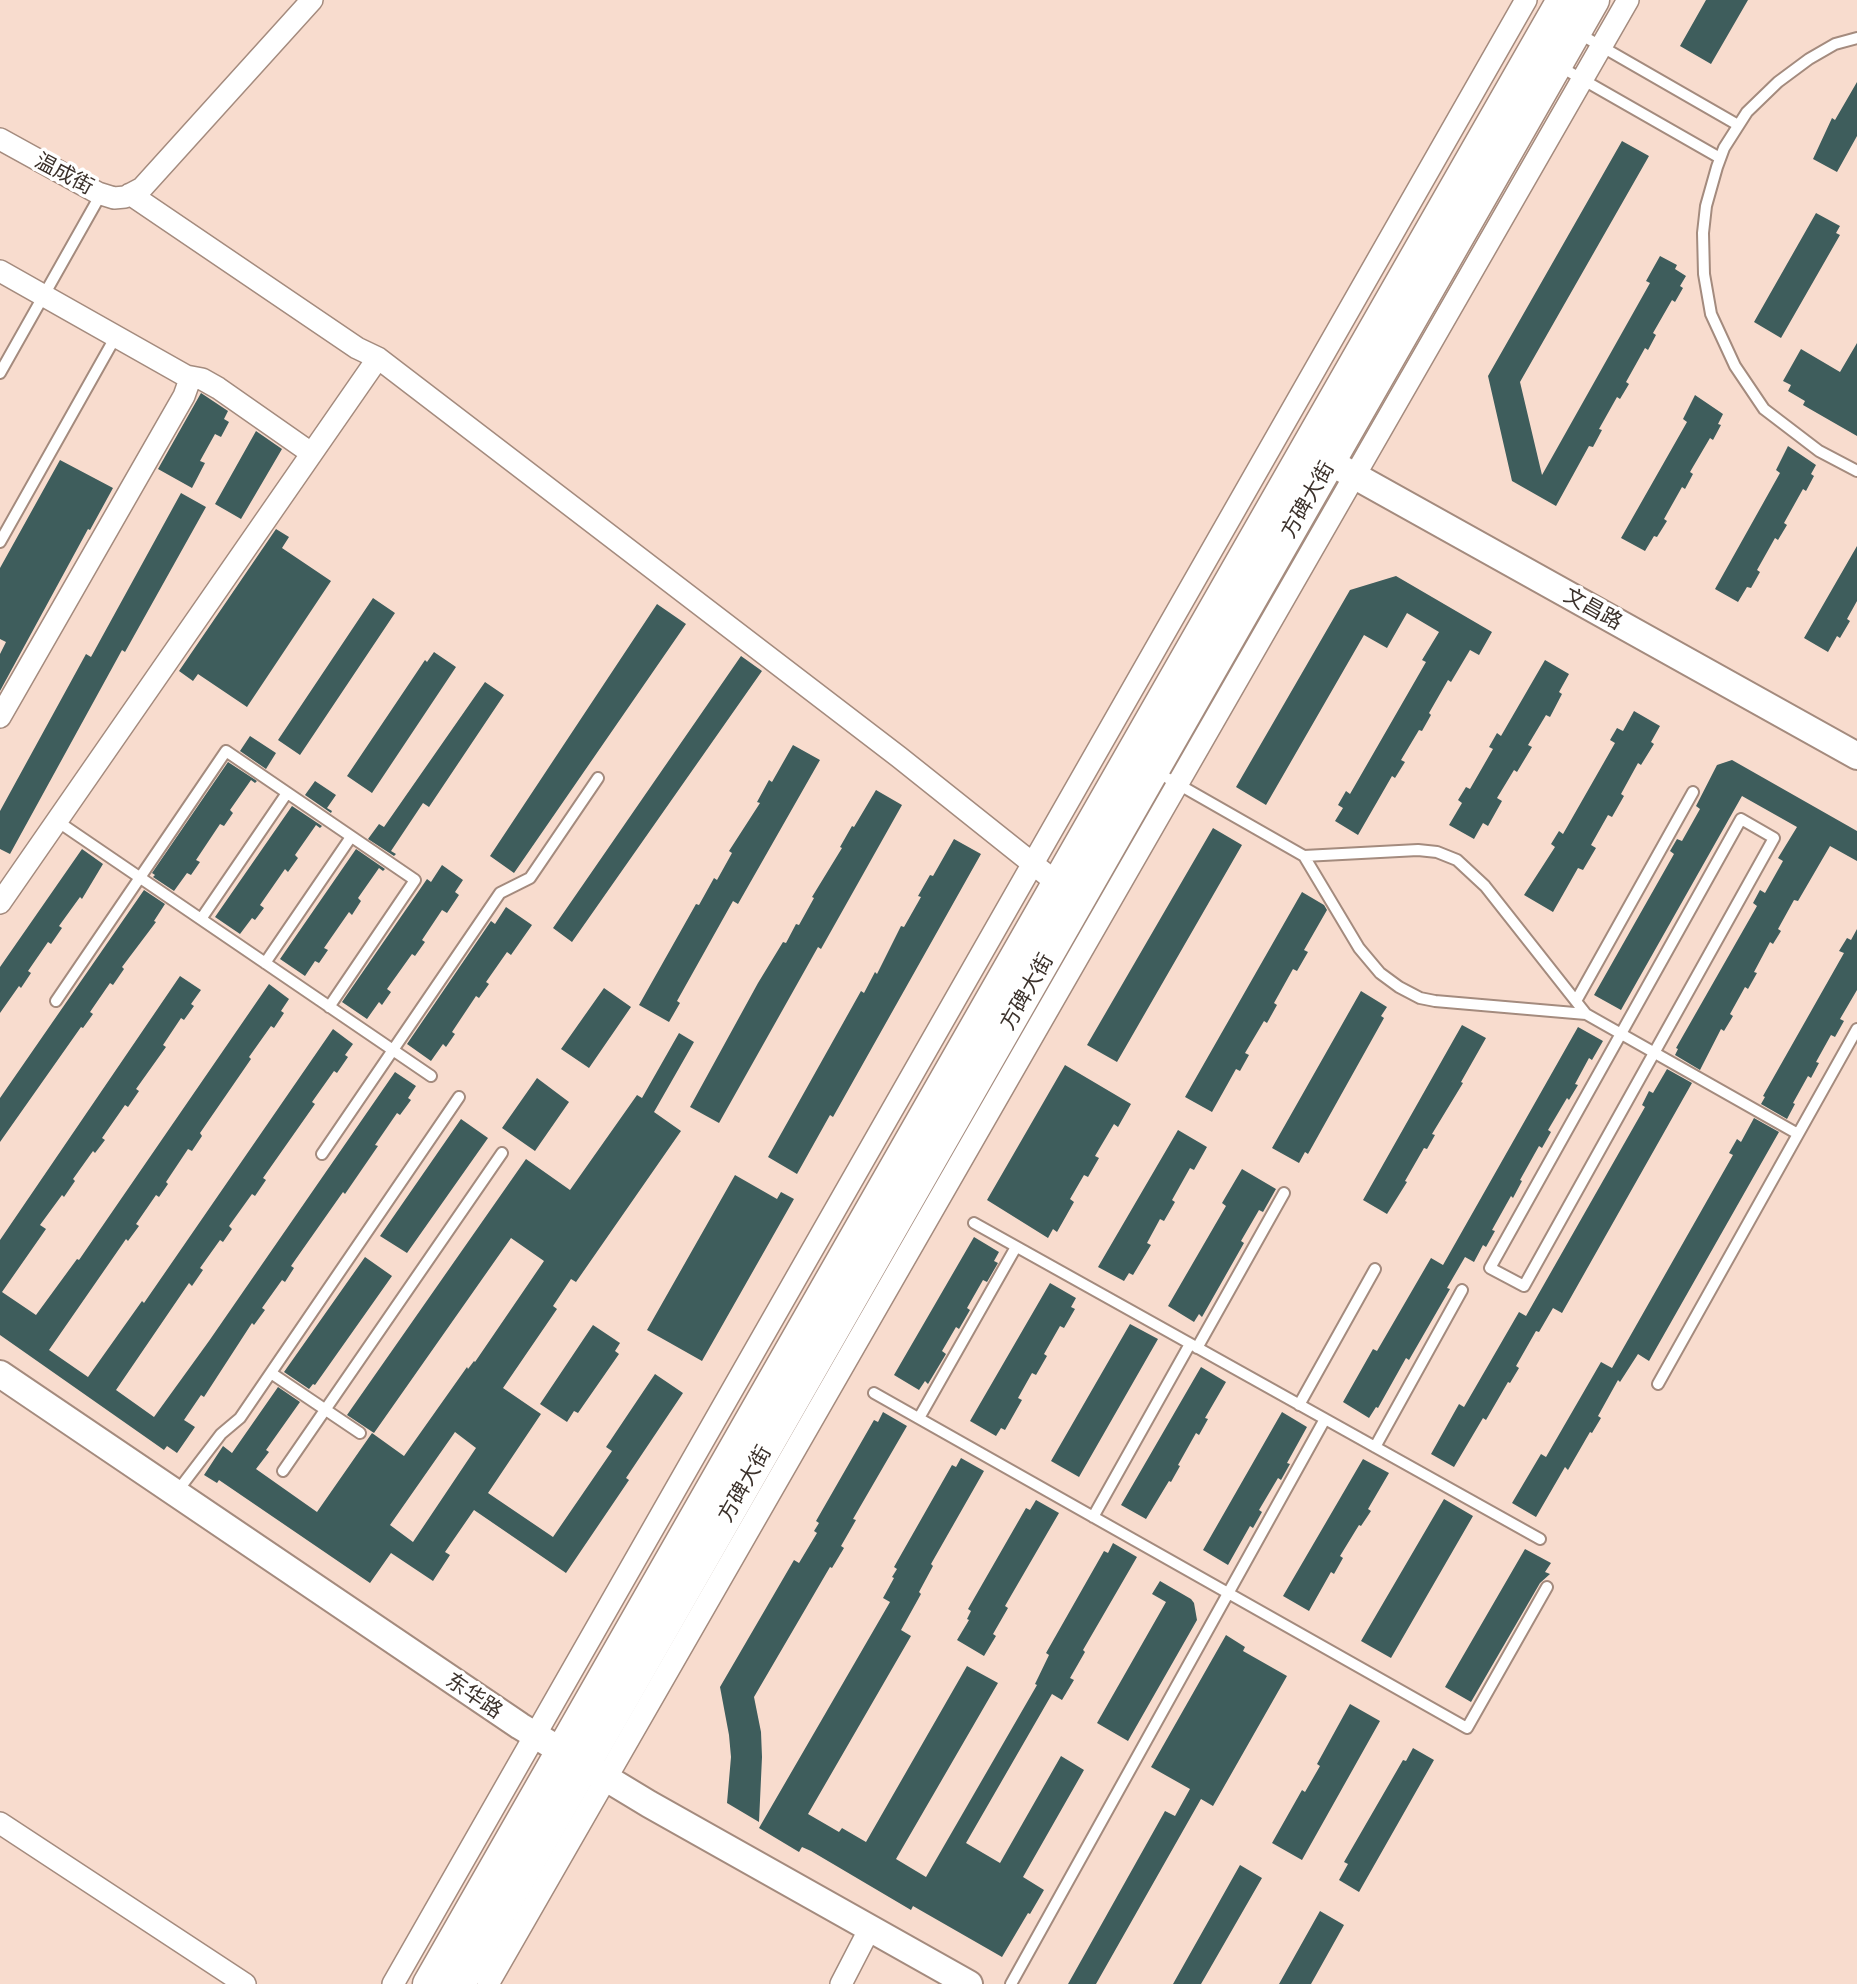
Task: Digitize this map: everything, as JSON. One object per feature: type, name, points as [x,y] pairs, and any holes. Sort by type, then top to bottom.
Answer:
[{"type":"main road","name":"方碑大街","points":[[428,1984],[584,1765],[1057,883],[1562,0]]},
{"type":"main road","name":"方碑大街","points":[[460,1984],[584,1765],[1166,777],[1342,469],[1557,65],[1588,39],[1594,0]]},
{"type":"street","points":[[312,0],[142,188],[130,194],[357,348],[378,358],[854,723],[1057,883]]},
{"type":"street","points":[[393,1984],[1526,0]]},
{"type":"street","points":[[1342,469],[1583,80],[1588,39],[1628,0]]},
{"type":"street","name":"温成街","points":[[0,139],[101,194],[114,198],[130,194]]},
{"type":"street","points":[[0,271],[186,376],[202,379],[218,388],[311,453]]},
{"type":"street","points":[[0,904],[378,358]]},
{"type":"street","points":[[0,718],[184,396],[189,382],[186,376]]},
{"type":"street","name":"文昌路","points":[[1342,469],[1857,756]]},
{"type":"street","name":"东华路","points":[[0,1374],[535,1735],[969,1984]]},
{"type":"street","points":[[488,1984],[584,1765]]},
{"type":"street","points":[[0,1823],[245,1984]]},
{"type":"street","points":[[841,1984],[870,1928]]},
{"type":"lane","points":[[1857,38],[1835,44],[1794,69],[1762,96],[1738,125],[1720,158],[1706,206],[1703,233],[1706,294],[1718,333],[1735,366],[1764,409],[1819,451],[1857,471]]},
{"type":"lane","points":[[1588,39],[1738,125]]},
{"type":"lane","points":[[1557,65],[1720,158]]},
{"type":"lane","points":[[0,373],[101,194]]},
{"type":"lane","points":[[0,542],[116,337]]},
{"type":"lane","points":[[56,1001],[226,751],[415,880],[329,1007]]},
{"type":"lane","points":[[1166,777],[1304,856],[1359,948],[1380,973],[1399,987],[1420,998],[1435,1001],[1587,1014]]},
{"type":"lane","points":[[322,1154],[500,893],[530,878],[598,778]]},
{"type":"lane","points":[[1576,1001],[1693,792]]},
{"type":"lane","points":[[201,919],[287,793]]},
{"type":"lane","points":[[1741,819],[1774,838],[1524,1286],[1490,1268],[1621,1034],[1741,819]]},
{"type":"lane","points":[[57,821],[431,1076]]},
{"type":"lane","points":[[265,963],[351,836]]},
{"type":"lane","points":[[1304,856],[1418,850],[1437,852],[1457,860],[1485,886],[1587,1014],[1798,1134]]},
{"type":"lane","points":[[1658,1384],[1857,1029]]},
{"type":"lane","points":[[176,1493],[221,1434],[240,1418],[458,1097]]},
{"type":"lane","points":[[283,1471],[502,1153]]},
{"type":"lane","points":[[1093,1517],[1284,1193]]},
{"type":"lane","points":[[974,1223],[1540,1539]]},
{"type":"lane","points":[[919,1418],[1016,1247]]},
{"type":"lane","points":[[1299,1405],[1375,1269]]},
{"type":"lane","points":[[1375,1447],[1462,1290]]},
{"type":"lane","points":[[271,1373],[360,1433]]},
{"type":"lane","points":[[874,1393],[1467,1728],[1547,1587]]},
{"type":"lane","points":[[1011,1984],[1325,1419]]},
{"type":"building","points":[[1706,0],[1748,0],[1711,64],[1680,46]]},
{"type":"building","points":[[1857,82],[1857,136],[1837,172],[1813,159],[1832,118],[1835,120]]},
{"type":"building","points":[[1622,141],[1649,156],[1520,382],[1542,475],[1650,283],[1646,281],[1660,256],[1677,265],[1675,269],[1686,276],[1675,302],[1672,300],[1653,333],[1656,335],[1648,350],[1645,348],[1626,382],[1629,384],[1620,399],[1617,397],[1599,429],[1602,430],[1593,447],[1589,446],[1556,506],[1512,481],[1488,376]]},
{"type":"building","points":[[1816,213],[1840,226],[1836,233],[1840,235],[1781,338],[1754,322]]},
{"type":"building","points":[[1857,343],[1857,436],[1803,405],[1805,401],[1788,391],[1791,385],[1783,381],[1801,349],[1840,372]]},
{"type":"building","points":[[201,393],[228,411],[224,419],[229,422],[221,437],[215,434],[200,461],[205,463],[192,488],[158,469]]},
{"type":"building","points":[[1695,395],[1723,414],[1718,424],[1721,425],[1690,472],[1693,474],[1685,489],[1682,487],[1664,519],[1667,521],[1645,551],[1621,538],[1687,422],[1683,419]]},
{"type":"building","points":[[256,431],[282,449],[241,519],[215,504]]},
{"type":"building","points":[[1788,446],[1816,465],[1811,474],[1814,476],[1806,491],[1803,489],[1784,523],[1787,525],[1778,540],[1775,538],[1757,570],[1760,572],[1751,588],[1747,587],[1738,602],[1715,589],[1780,473],[1776,470]]},
{"type":"building","points":[[60,460],[113,488],[0,691],[0,654],[6,642],[0,639],[0,568]]},
{"type":"building","points":[[181,493],[206,507],[125,652],[122,650],[10,854],[0,849],[0,811],[86,654],[91,657]]},
{"type":"building","points":[[276,529],[289,537],[282,548],[331,581],[247,707],[198,674],[193,681],[179,671]]},
{"type":"building","points":[[1857,546],[1857,601],[1847,619],[1850,621],[1828,652],[1804,638]]},
{"type":"building","points":[[1396,576],[1492,632],[1479,655],[1470,650],[1451,682],[1448,680],[1422,731],[1419,730],[1401,760],[1405,762],[1395,778],[1392,776],[1358,835],[1335,821],[1343,808],[1338,805],[1346,791],[1350,794],[1426,662],[1422,660],[1439,632],[1407,613],[1387,648],[1364,635],[1266,805],[1236,787],[1350,590]]},
{"type":"building","points":[[373,598],[395,613],[300,755],[278,740]]},
{"type":"building","points":[[657,604],[686,624],[514,873],[490,856]]},
{"type":"building","points":[[434,652],[456,667],[372,793],[347,776],[425,660],[427,662]]},
{"type":"building","points":[[741,656],[762,671],[572,942],[553,928]]},
{"type":"building","points":[[1545,660],[1569,674],[1559,692],[1562,694],[1550,717],[1546,715],[1528,745],[1532,747],[1517,772],[1514,770],[1497,798],[1502,801],[1488,826],[1483,823],[1474,839],[1449,825],[1462,803],[1458,800],[1466,787],[1470,789],[1493,749],[1489,747],[1497,733],[1501,736]]},
{"type":"building","points":[[485,682],[504,695],[429,807],[423,803],[391,851],[396,854],[394,856],[368,839],[379,824],[384,827]]},
{"type":"building","points":[[1634,711],[1660,726],[1651,742],[1654,744],[1641,765],[1638,763],[1612,817],[1608,815],[1591,845],[1596,848],[1583,870],[1578,868],[1553,912],[1524,895],[1555,847],[1551,844],[1559,831],[1563,834],[1615,743],[1610,740],[1617,728],[1623,731]]},
{"type":"building","points":[[250,736],[276,753],[266,769],[240,751]]},
{"type":"building","points":[[793,745],[820,760],[738,904],[733,901],[677,1001],[680,1003],[669,1022],[639,1005],[696,904],[699,905],[714,878],[717,880],[732,853],[729,851],[760,803],[757,802],[769,780],[772,782]]},
{"type":"building","points":[[1732,760],[1857,831],[1857,861],[1830,846],[1798,901],[1794,900],[1778,929],[1781,931],[1773,944],[1770,942],[1754,972],[1757,973],[1748,989],[1745,987],[1730,1014],[1733,1016],[1724,1031],[1721,1029],[1700,1070],[1675,1055],[1678,1049],[1676,1048],[1757,906],[1753,903],[1760,890],[1765,893],[1783,861],[1778,858],[1797,827],[1742,796],[1621,1010],[1594,995],[1674,854],[1670,851],[1677,839],[1682,841],[1700,809],[1696,806],[1717,765]]},
{"type":"building","points":[[228,762],[257,781],[255,783],[251,780],[230,810],[233,813],[224,826],[220,824],[196,860],[200,862],[191,875],[187,873],[174,891],[153,877],[155,875],[152,873]]},
{"type":"building","points":[[315,781],[336,795],[327,808],[331,813],[305,795]]},
{"type":"building","points":[[876,790],[902,805],[719,1123],[690,1107],[758,983],[783,942],[786,943],[796,924],[799,925],[814,898],[812,897],[842,848],[840,847]]},
{"type":"building","points":[[292,806],[322,826],[320,828],[316,825],[295,855],[298,858],[288,872],[285,869],[260,905],[264,908],[240,934],[215,917]]},
{"type":"building","points":[[1213,828],[1242,845],[1117,1062],[1087,1045]]},
{"type":"building","points":[[954,839],[981,854],[833,1117],[830,1115],[797,1174],[768,1157],[861,991],[864,993],[875,972],[877,974],[901,926],[904,927],[921,897],[918,896]]},
{"type":"building","points":[[82,849],[103,864],[82,899],[80,897],[59,926],[62,928],[51,944],[48,942],[28,971],[31,973],[21,988],[19,986],[0,1013],[0,967]]},
{"type":"building","points":[[356,849],[385,869],[383,871],[379,868],[358,898],[361,901],[352,915],[349,912],[324,948],[328,950],[319,963],[315,961],[305,976],[280,959]]},
{"type":"building","points":[[442,865],[463,880],[455,892],[459,895],[447,913],[442,910],[422,940],[425,942],[415,956],[412,954],[387,989],[391,992],[382,1005],[379,1002],[367,1019],[342,1002],[427,879],[431,882]]},
{"type":"building","points":[[144,890],[165,904],[154,921],[156,922],[122,967],[124,969],[113,985],[110,983],[90,1012],[93,1014],[0,1142],[0,1098]]},
{"type":"building","points":[[1302,892],[1324,905],[1327,910],[1304,950],[1308,952],[1297,971],[1293,969],[1274,1003],[1277,1005],[1267,1023],[1264,1021],[1245,1053],[1249,1055],[1240,1071],[1236,1069],[1212,1112],[1185,1097]]},
{"type":"building","points":[[506,907],[532,925],[511,955],[507,952],[486,982],[489,984],[479,998],[476,996],[452,1032],[455,1034],[446,1047],[443,1044],[431,1061],[407,1044],[491,921],[495,924]]},
{"type":"building","points":[[1857,929],[1857,990],[1840,1019],[1844,1021],[1835,1037],[1831,1035],[1816,1062],[1819,1063],[1811,1078],[1808,1076],[1787,1119],[1761,1104],[1765,1097],[1763,1096],[1844,953],[1839,951],[1847,938],[1851,940]]},
{"type":"building","points":[[180,976],[201,990],[191,1004],[194,1006],[184,1020],[181,1018],[163,1045],[166,1047],[136,1089],[139,1091],[128,1107],[125,1105],[102,1138],[105,1140],[95,1153],[93,1151],[64,1197],[62,1195],[40,1225],[46,1229],[2,1292],[36,1315],[77,1259],[79,1260],[269,984],[289,999],[281,1011],[284,1013],[249,1057],[251,1059],[200,1133],[202,1136],[192,1151],[188,1149],[159,1197],[156,1195],[136,1224],[139,1226],[128,1241],[126,1239],[49,1350],[88,1377],[142,1301],[144,1303],[333,1029],[353,1044],[345,1055],[348,1057],[337,1073],[334,1071],[312,1102],[315,1104],[263,1178],[266,1180],[255,1196],[252,1194],[229,1226],[232,1229],[223,1242],[220,1240],[200,1268],[203,1270],[192,1286],[189,1283],[116,1390],[154,1417],[395,1072],[416,1086],[408,1098],[411,1100],[400,1115],[397,1113],[345,1194],[343,1192],[291,1266],[294,1268],[285,1282],[282,1280],[262,1308],[265,1310],[254,1325],[252,1323],[204,1397],[201,1395],[184,1420],[195,1427],[177,1453],[167,1446],[164,1450],[0,1335],[0,1240]]},
{"type":"building","points":[[604,988],[631,1007],[589,1068],[561,1049]]},
{"type":"building","points":[[1361,991],[1387,1007],[1381,1016],[1384,1018],[1308,1154],[1305,1152],[1299,1163],[1272,1148]]},
{"type":"building","points":[[1462,1025],[1486,1038],[1432,1134],[1435,1135],[1427,1149],[1424,1148],[1387,1214],[1363,1200]]},
{"type":"building","points":[[1578,1027],[1603,1041],[1592,1060],[1589,1058],[1575,1084],[1578,1085],[1548,1130],[1551,1132],[1542,1148],[1539,1146],[1513,1198],[1511,1196],[1492,1230],[1495,1231],[1486,1247],[1483,1245],[1474,1262],[1465,1257],[1447,1288],[1450,1289],[1409,1360],[1406,1358],[1378,1408],[1376,1407],[1369,1418],[1343,1402],[1373,1349],[1377,1351],[1431,1258],[1443,1265]]},
{"type":"building","points":[[679,1033],[694,1042],[654,1112],[681,1131],[576,1282],[571,1279],[553,1306],[557,1309],[503,1388],[541,1414],[488,1493],[553,1537],[612,1451],[606,1447],[655,1374],[683,1393],[626,1478],[629,1480],[566,1573],[474,1510],[445,1552],[450,1555],[433,1581],[391,1553],[370,1583],[219,1480],[217,1483],[204,1475],[223,1446],[232,1453],[278,1387],[300,1402],[256,1469],[317,1512],[372,1433],[404,1456],[467,1367],[468,1369],[475,1362],[544,1261],[511,1238],[374,1433],[347,1415],[526,1159],[570,1190],[637,1095],[642,1098]],"holes":[[[455,1432],[476,1448],[413,1542],[390,1525]]]},
{"type":"building","points":[[1065,1065],[1131,1104],[1118,1127],[1114,1124],[1095,1156],[1099,1158],[1088,1177],[1084,1175],[1070,1199],[1074,1202],[1057,1232],[1053,1229],[1048,1238],[987,1200]]},
{"type":"building","points":[[1667,1069],[1692,1083],[1562,1313],[1553,1308],[1539,1332],[1536,1331],[1516,1366],[1519,1368],[1510,1383],[1508,1382],[1486,1420],[1483,1418],[1454,1467],[1431,1454],[1459,1404],[1464,1407],[1519,1312],[1526,1316],[1645,1107],[1642,1105],[1649,1091],[1653,1093]]},
{"type":"building","points":[[537,1078],[569,1102],[535,1151],[502,1128]]},
{"type":"building","points":[[1754,1118],[1779,1132],[1649,1361],[1638,1354],[1620,1382],[1618,1380],[1598,1416],[1601,1418],[1568,1470],[1565,1467],[1536,1517],[1512,1503],[1541,1454],[1546,1457],[1601,1362],[1612,1368],[1733,1155],[1729,1153],[1737,1139],[1741,1142]]},
{"type":"building","points":[[461,1119],[488,1138],[407,1253],[380,1236]]},
{"type":"building","points":[[1178,1130],[1207,1147],[1194,1170],[1190,1168],[1164,1221],[1160,1219],[1147,1243],[1151,1245],[1133,1275],[1129,1273],[1124,1281],[1098,1267]]},
{"type":"building","points":[[1242,1169],[1276,1189],[1263,1212],[1259,1210],[1241,1241],[1244,1243],[1202,1317],[1199,1314],[1194,1322],[1168,1306],[1226,1206],[1222,1203]]},
{"type":"building","points":[[735,1175],[777,1199],[781,1192],[794,1199],[702,1361],[647,1330]]},
{"type":"building","points":[[974,1237],[999,1252],[994,1261],[998,1263],[987,1282],[983,1280],[967,1308],[970,1310],[942,1351],[946,1354],[928,1384],[925,1381],[919,1390],[894,1375]]},
{"type":"building","points":[[365,1257],[392,1276],[315,1385],[309,1389],[284,1372]]},
{"type":"building","points":[[1050,1283],[1076,1298],[1071,1307],[1075,1309],[1064,1328],[1060,1326],[1036,1375],[1032,1373],[1018,1398],[1022,1400],[1005,1430],[1001,1428],[996,1436],[970,1421]]},
{"type":"building","points":[[1130,1324],[1158,1339],[1079,1477],[1051,1461]]},
{"type":"building","points":[[593,1325],[620,1343],[615,1351],[619,1354],[578,1413],[574,1411],[567,1422],[540,1404]]},
{"type":"building","points":[[1201,1367],[1226,1382],[1205,1418],[1208,1419],[1199,1435],[1196,1433],[1171,1482],[1169,1481],[1146,1519],[1121,1505]]},
{"type":"building","points":[[883,1412],[907,1426],[853,1519],[856,1520],[841,1546],[844,1548],[832,1568],[830,1567],[754,1697],[761,1732],[762,1757],[759,1822],[727,1803],[731,1757],[720,1687],[794,1560],[799,1563],[817,1533],[814,1531],[819,1523],[816,1521],[874,1420],[878,1422]]},
{"type":"building","points":[[1282,1412],[1307,1427],[1287,1463],[1290,1464],[1281,1480],[1278,1478],[1259,1510],[1262,1512],[1253,1528],[1250,1526],[1228,1565],[1203,1550]]},
{"type":"building","points":[[961,1458],[984,1471],[931,1564],[933,1566],[919,1592],[921,1594],[901,1630],[911,1636],[808,1814],[839,1832],[842,1828],[866,1842],[967,1666],[998,1683],[896,1859],[926,1877],[1037,1685],[1035,1684],[1049,1655],[1046,1653],[1104,1551],[1108,1553],[1113,1543],[1137,1557],[1083,1650],[1085,1652],[1070,1678],[1074,1680],[1062,1700],[1052,1694],[966,1843],[1000,1863],[1061,1756],[1084,1770],[1023,1877],[1044,1890],[1002,1957],[913,1906],[911,1910],[811,1851],[802,1847],[799,1852],[759,1828],[890,1602],[883,1598],[894,1578],[892,1577],[897,1569],[894,1567],[952,1465],[956,1467]]},
{"type":"building","points":[[1363,1459],[1389,1473],[1368,1509],[1371,1511],[1361,1526],[1359,1525],[1340,1556],[1343,1558],[1334,1574],[1331,1572],[1309,1611],[1283,1596]]},
{"type":"building","points":[[1444,1499],[1473,1516],[1391,1658],[1361,1641]]},
{"type":"building","points":[[1036,1500],[1059,1513],[1005,1606],[1008,1608],[984,1656],[957,1640],[969,1620],[967,1619],[971,1611],[968,1609],[1026,1508],[1030,1510]]},
{"type":"building","points":[[1525,1549],[1551,1563],[1545,1572],[1550,1574],[1540,1583],[1471,1702],[1445,1687]]},
{"type":"building","points":[[1160,1581],[1191,1599],[1197,1620],[1128,1741],[1097,1723],[1166,1602],[1152,1594]]},
{"type":"building","points":[[1226,1635],[1245,1647],[1243,1651],[1287,1676],[1213,1806],[1201,1799],[1096,1984],[1068,1984],[1165,1811],[1175,1816],[1190,1789],[1151,1767]]},
{"type":"building","points":[[1350,1704],[1380,1721],[1302,1860],[1272,1843],[1302,1790],[1305,1792],[1320,1766],[1317,1764]]},
{"type":"building","points":[[1413,1748],[1434,1760],[1359,1892],[1339,1880],[1348,1864],[1344,1862],[1403,1760],[1406,1761]]},
{"type":"building","points":[[1240,1865],[1262,1878],[1201,1984],[1173,1984]]},
{"type":"building","points":[[1320,1911],[1344,1925],[1311,1984],[1279,1984]]}]
